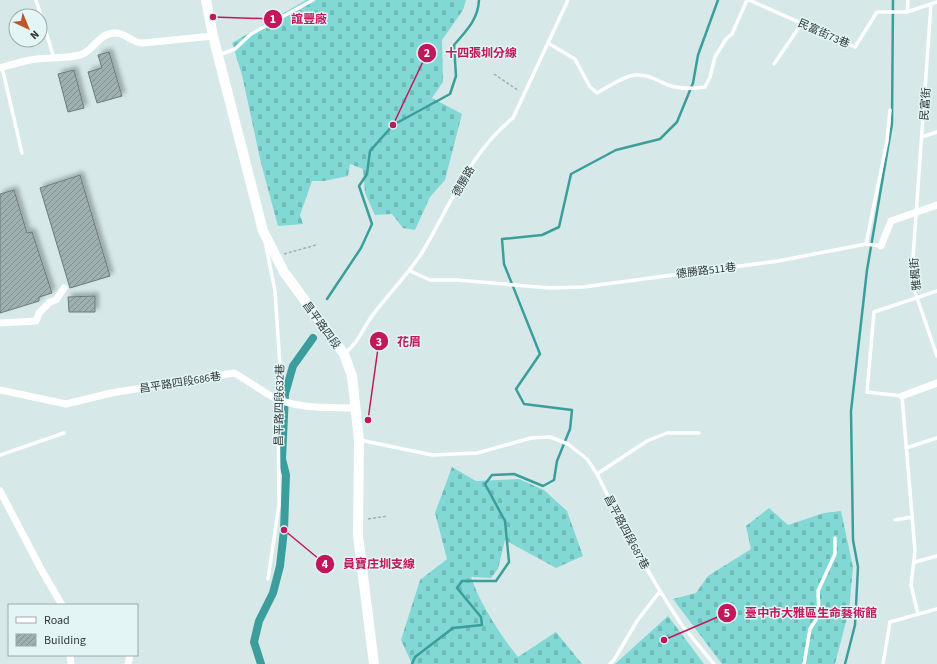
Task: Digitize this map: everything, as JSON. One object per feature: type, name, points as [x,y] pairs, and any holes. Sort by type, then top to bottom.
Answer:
[{"type":"street","name":"昌平路四段","points":[[206,0],[213,36],[263,231],[284,272],[344,354],[352,376],[354,408],[359,440],[358,520],[361,570],[374,664]]},
{"type":"street","points":[[1,68],[30,60],[81,55],[89,50],[101,38],[109,34],[126,34],[137,43],[213,36]]},
{"type":"street","points":[[881,246],[890,221],[937,204]]},
{"type":"street","points":[[0,324],[36,321],[40,313],[50,302],[56,300],[64,288]]},
{"type":"street","name":"昌平路四段686巷","points":[[0,390],[66,404],[111,393],[234,373],[256,388],[278,399],[304,406],[354,408]]},
{"type":"street","points":[[902,396],[937,383]]},
{"type":"street","points":[[0,491],[40,569],[61,604]]},
{"type":"lane","points":[[36,0],[54,58]]},
{"type":"lane","points":[[218,55],[236,49],[251,34],[313,0]]},
{"type":"lane","name":"德勝路","points":[[344,354],[355,344],[371,317],[410,271],[467,171],[500,128],[512,118],[568,0]]},
{"type":"lane","points":[[548,43],[575,59],[590,87],[597,93],[624,78],[636,75],[653,78],[669,85],[686,88],[692,89],[705,87],[710,77],[715,57],[726,39],[732,34],[748,0]]},
{"type":"lane","name":"民富街73巷","points":[[748,0],[855,47],[877,12],[907,12]]},
{"type":"lane","points":[[908,0],[907,12],[937,2]]},
{"type":"lane","name":"民富街","points":[[916,211],[931,4]]},
{"type":"lane","points":[[774,64],[802,23]]},
{"type":"lane","points":[[1,68],[22,153]]},
{"type":"lane","points":[[866,244],[887,141],[890,110]]},
{"type":"lane","points":[[922,137],[937,132]]},
{"type":"lane","name":"雅楓街","points":[[916,211],[913,258],[917,297],[937,356]]},
{"type":"lane","name":"昌平路四段632巷","points":[[263,231],[275,291],[281,381],[278,399],[279,505],[268,579]]},
{"type":"lane","name":"德勝路511巷","points":[[410,271],[430,280],[457,280],[550,288],[584,287],[778,261],[866,244],[881,246]]},
{"type":"lane","points":[[918,614],[911,585],[915,562],[902,396],[867,392],[874,312],[937,291]]},
{"type":"lane","points":[[0,455],[64,433]]},
{"type":"lane","points":[[597,474],[647,441],[668,433],[698,433]]},
{"type":"lane","name":"昌平路四段687巷","points":[[359,440],[432,455],[477,453],[531,438],[550,437],[568,444],[587,460],[597,474],[631,542],[660,591],[681,624],[714,664]]},
{"type":"lane","points":[[906,448],[937,438]]},
{"type":"lane","points":[[894,520],[912,517]]},
{"type":"lane","points":[[804,664],[810,629],[819,615],[818,591],[835,554],[836,538]]},
{"type":"lane","points":[[915,562],[937,556]]},
{"type":"lane","points":[[610,664],[614,660],[637,621],[660,591]]},
{"type":"lane","points":[[883,664],[890,622],[937,609]]},
{"type":"path","points":[[494,74],[524,94]]},
{"type":"path","points":[[276,256],[316,245]]},
{"type":"path","points":[[358,520],[387,516]]},
{"type":"green space","points":[[306,0],[466,0],[463,10],[442,40],[443,82],[432,98],[462,114],[445,180],[430,197],[415,230],[403,228],[392,214],[375,215],[365,193],[363,169],[350,164],[348,176],[324,181],[312,181],[300,215],[303,224],[278,226],[261,163],[242,75],[232,43]]},
{"type":"green space","points":[[452,467],[476,481],[519,479],[544,490],[567,511],[583,556],[556,568],[505,540],[498,569],[491,578],[471,577],[480,598],[492,619],[518,657],[556,632],[582,664],[412,664],[401,640],[420,580],[447,559],[435,513]]},
{"type":"green space","points":[[769,508],[788,525],[824,513],[841,511],[853,567],[849,610],[835,664],[722,664],[673,599],[696,593],[708,576],[751,549],[746,526]]},
{"type":"green space","points":[[668,616],[704,664],[615,664]]},
{"type":"building","points":[[109,52],[122,96],[97,103],[88,72],[102,68],[98,55]]},
{"type":"building","points":[[74,70],[84,108],[68,112],[58,74]]},
{"type":"building","points":[[80,175],[110,276],[70,288],[40,188]]},
{"type":"building","points":[[14,190],[27,233],[32,232],[52,293],[39,297],[39,301],[0,313],[0,194]]},
{"type":"building","points":[[95,296],[95,312],[69,312],[68,297]]},
{"type":"waterway","points":[[327,299],[361,248],[372,224],[359,186],[367,174],[370,151],[393,125],[450,94],[456,76],[454,45],[474,19],[479,0]]},
{"type":"waterway","points":[[412,664],[415,657],[453,628],[482,625],[481,617],[457,588],[462,581],[496,581],[509,562],[505,521],[485,484],[492,475],[514,474],[543,486],[554,480],[557,461],[570,429],[572,410],[524,404],[516,389],[540,354],[504,264],[502,239],[542,235],[559,227],[571,174],[616,150],[660,139],[677,122],[693,83],[698,55],[718,0]]},
{"type":"waterway","points":[[845,664],[855,625],[858,567],[853,540],[851,411],[867,270],[892,124],[893,0]]},
{"type":"waterway","points":[[261,664],[254,642],[259,621],[273,593],[280,566],[284,530],[286,475],[282,459],[285,394],[293,366],[313,338]]},
{"type":"place","name":"誼豐廠","points":[[213,17]]},
{"type":"place","name":"十四張圳分線","points":[[393,125]]},
{"type":"place","name":"花眉","points":[[368,420]]},
{"type":"place","name":"員寶庄圳支線","points":[[284,530]]},
{"type":"place","name":"臺中市大雅區生命藝術館","points":[[664,640]]}]
